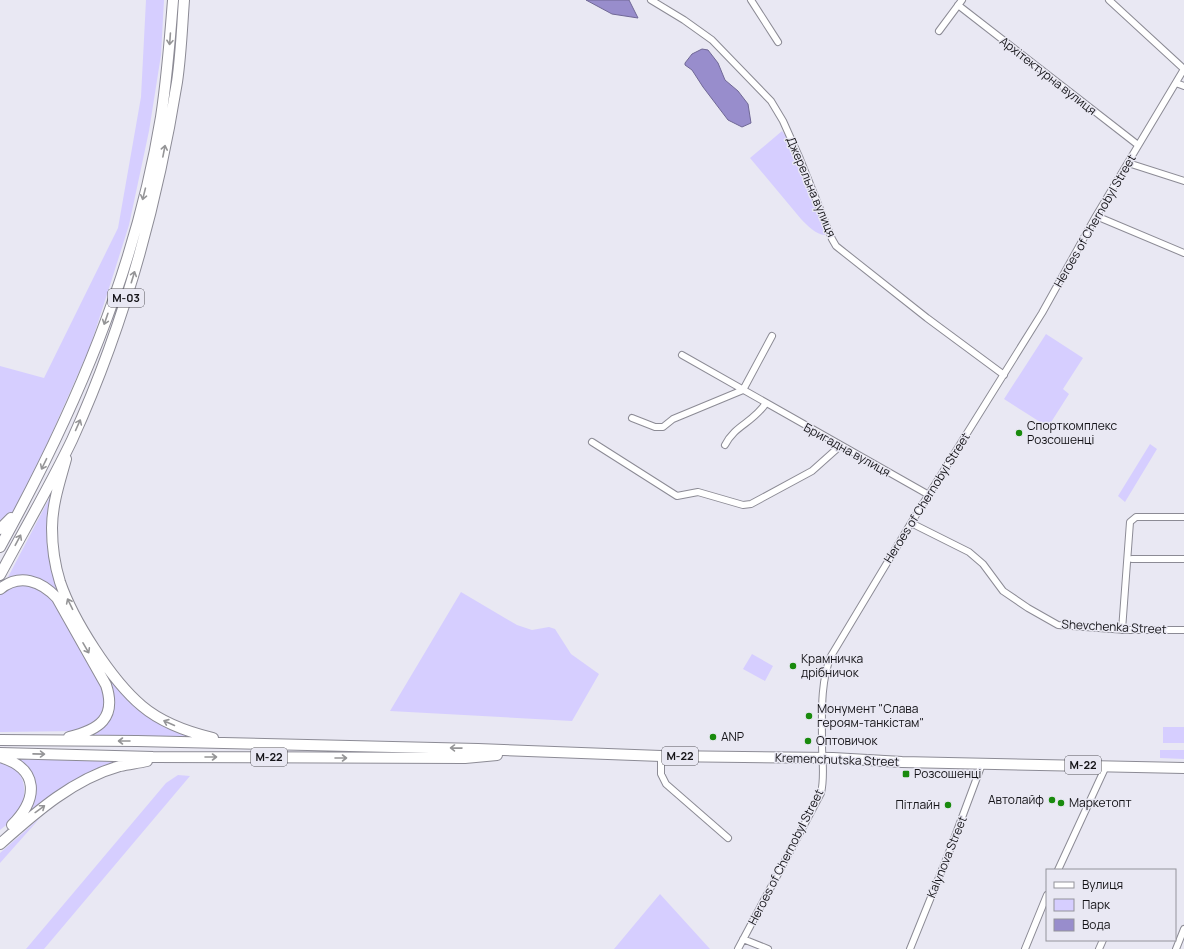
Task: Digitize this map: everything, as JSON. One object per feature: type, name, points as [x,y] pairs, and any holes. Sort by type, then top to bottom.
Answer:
[{"type":"highway","name":"М-03","points":[[0,547],[58,436],[92,359],[117,288],[135,227],[161,118],[168,64],[173,0]]},
{"type":"highway","name":"М-03","points":[[0,575],[71,441],[116,333],[155,198],[177,81],[184,0]]},
{"type":"highway","points":[[71,441],[55,499],[52,527],[60,581],[78,619],[109,670],[123,688],[143,706],[164,721],[182,728],[233,743]]},
{"type":"highway","points":[[0,529],[26,499]]},
{"type":"highway","points":[[0,589],[8,583],[30,580],[39,583],[49,590],[57,598],[106,684],[110,696],[107,715],[103,722],[98,727],[82,734],[55,741]]},
{"type":"highway","name":"М-22","points":[[0,740],[233,743],[478,749],[537,752]]},
{"type":"highway","name":"М-22","points":[[0,754],[185,757],[465,758],[537,752]]},
{"type":"highway","name":"Kremenchutska Street","points":[[537,752],[1184,768]]},
{"type":"highway","points":[[0,757],[14,762],[23,769],[30,785],[31,793],[29,803],[21,816],[0,836]]},
{"type":"highway","points":[[0,844],[40,809],[92,777],[119,766],[185,757]]},
{"type":"street","name":"Джерельна вулиця","points":[[651,0],[684,20],[712,40],[771,101],[783,121],[797,152],[836,246],[927,318],[1004,375]]},
{"type":"street","points":[[751,0],[778,42]]},
{"type":"street","points":[[1109,0],[1184,69]]},
{"type":"street","points":[[939,31],[960,3]]},
{"type":"street","name":"Архітектурна вулиця","points":[[960,3],[1138,145]]},
{"type":"street","name":"Heroes of Chernobyl Street","points":[[738,949],[821,793],[824,782],[824,680],[828,663],[839,642],[911,523],[1042,313],[1096,216],[1184,69]]},
{"type":"street","points":[[1176,83],[1184,86]]},
{"type":"street","points":[[1128,163],[1184,181]]},
{"type":"street","points":[[1096,216],[1184,252]]},
{"type":"street","points":[[632,418],[656,427],[663,427],[673,419],[743,390],[772,336]]},
{"type":"street","name":"Бригадна вулиця","points":[[682,355],[840,446],[929,495]]},
{"type":"street","points":[[725,445],[731,434],[755,417],[766,403]]},
{"type":"street","points":[[592,442],[677,496],[698,492],[743,506],[751,504],[812,471],[840,446]]},
{"type":"street","points":[[1122,630],[1129,528],[1132,520],[1140,517],[1184,517]]},
{"type":"street","name":"Shevchenka Street","points":[[911,523],[969,552],[983,564],[1003,591],[1049,621],[1068,627],[1122,630],[1184,630]]},
{"type":"street","points":[[1132,559],[1184,559]]},
{"type":"street","points":[[661,756],[661,774],[666,784],[728,838]]},
{"type":"street","name":"Kalynova Street","points":[[910,949],[948,855],[982,764]]},
{"type":"street","points":[[1058,869],[1106,766]]},
{"type":"street","points":[[1025,949],[1046,897]]},
{"type":"street","points":[[1176,949],[1184,929]]},
{"type":"street","points":[[743,940],[768,949]]},
{"type":"green space","points":[[146,0],[164,0],[161,55],[149,131],[129,225],[90,347],[47,444],[14,511],[0,523],[0,366],[44,378],[118,228],[141,97]]},
{"type":"green space","points":[[782,131],[789,141],[824,224],[827,232],[825,235],[815,232],[801,219],[750,158]]},
{"type":"green space","points":[[1046,334],[1083,358],[1063,389],[1069,394],[1048,427],[1004,399]]},
{"type":"green space","points":[[1150,444],[1157,449],[1125,502],[1118,496]]},
{"type":"green space","points":[[51,495],[49,516],[63,597],[50,586],[38,579],[23,576],[7,579]]},
{"type":"green space","points":[[18,584],[43,589],[60,608],[106,696],[103,715],[97,721],[78,731],[0,732],[0,594]]},
{"type":"green space","points":[[461,592],[517,625],[532,630],[549,627],[555,629],[571,654],[599,674],[572,721],[390,711]]},
{"type":"green space","points":[[752,654],[773,666],[765,681],[743,669]]},
{"type":"green space","points":[[109,675],[113,682],[197,738],[93,736],[106,722],[112,709],[113,695],[107,677]]},
{"type":"green space","points":[[1163,727],[1184,727],[1184,743],[1163,743]]},
{"type":"green space","points":[[1160,750],[1184,750],[1184,759],[1160,758]]},
{"type":"green space","points":[[17,759],[132,762],[116,766],[24,819],[31,805],[25,769]]},
{"type":"green space","points":[[0,761],[10,765],[16,770],[23,782],[24,794],[22,806],[16,816],[0,830]]},
{"type":"green space","points":[[178,775],[190,776],[44,949],[26,949],[166,783]]},
{"type":"green space","points":[[40,818],[0,863],[0,853]]},
{"type":"green space","points":[[660,894],[710,949],[614,949]]},
{"type":"water","points":[[586,0],[629,0],[638,18],[612,14]]},
{"type":"water","points":[[702,49],[708,50],[718,63],[725,80],[738,91],[748,104],[751,123],[742,127],[728,120],[692,70],[685,65],[692,54]]},
{"type":"place","name":"Спорткомплекс Розсошенці","points":[[1019,433]]},
{"type":"place","name":"Крамничка дрібничок","points":[[793,666]]},
{"type":"place","name":"Монумент \"Слава героям-танкістам\"","points":[[809,716]]},
{"type":"place","name":"ANP","points":[[713,737]]},
{"type":"place","name":"Оптовичок","points":[[808,741]]},
{"type":"place","name":"Розсошенці","points":[[906,774]]},
{"type":"place","name":"Автолайф","points":[[1052,800]]},
{"type":"place","name":"Маркетопт","points":[[1061,803]]},
{"type":"place","name":"Пітлайн","points":[[948,805]]}]
